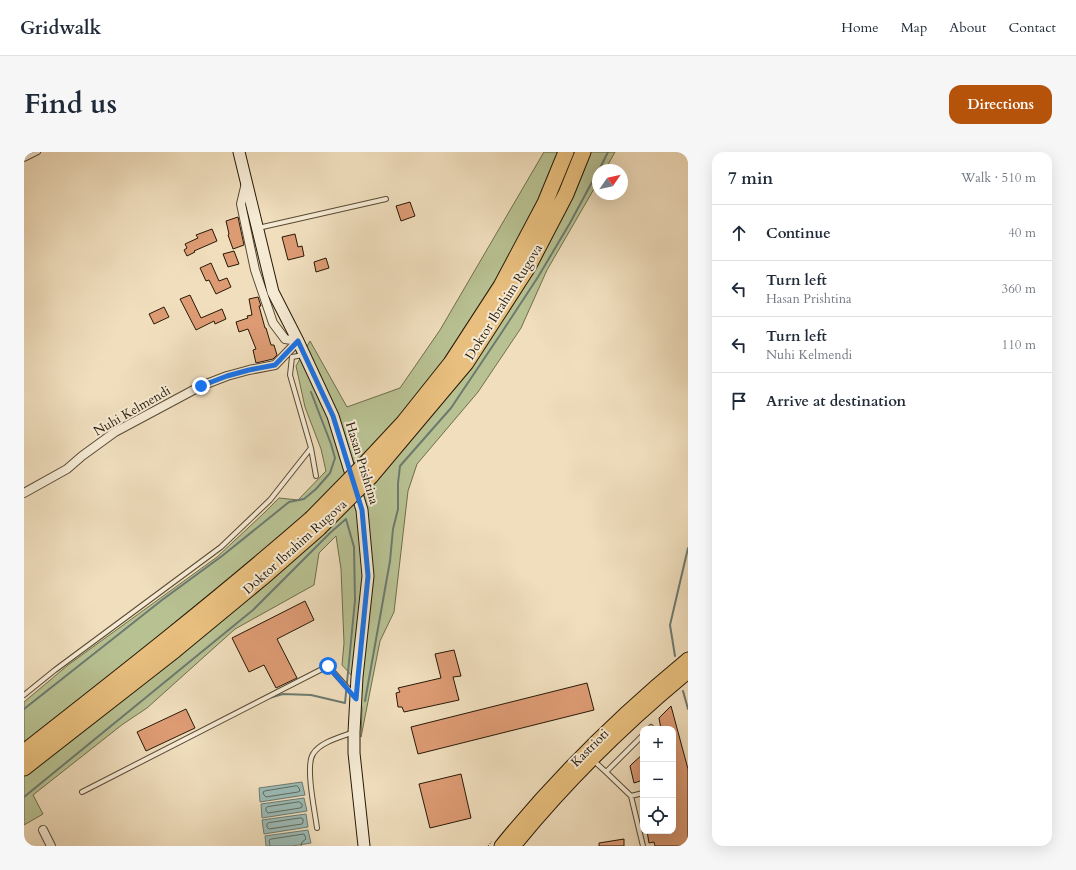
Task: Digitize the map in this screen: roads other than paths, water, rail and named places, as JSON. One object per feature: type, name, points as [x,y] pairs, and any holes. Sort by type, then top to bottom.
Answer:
[{"type":"highway","name":"Doktor Ibrahim Rugova","points":[[367,471],[451,363],[501,286],[545,203],[566,152]]},
{"type":"highway","name":"Doktor Ibrahim Rugova","points":[[24,768],[175,650],[262,578],[367,471],[466,363],[528,267],[566,194],[583,152]]},
{"type":"highway","name":"Doktor Ibrahim Rugova","points":[[24,752],[256,568],[315,524]]},
{"type":"highway","name":"Kastrioti","points":[[501,846],[569,768],[611,726],[656,685],[688,659]]},
{"type":"highway","name":"Kastrioti","points":[[514,846],[550,804],[618,734],[688,672]]},
{"type":"highway","points":[[497,846],[519,824]]},
{"type":"main road","name":"Hasan Prishtina","points":[[239,152],[273,292],[333,416],[362,510],[368,576],[356,699],[354,753],[364,846]]},
{"type":"street","points":[[246,181],[241,204],[255,270],[274,323],[285,339],[298,341]]},
{"type":"street","name":"Nuhi Kelmendi","points":[[24,493],[67,469],[115,432],[201,386],[227,376],[275,365],[298,341]]},
{"type":"street","points":[[43,830],[51,846]]},
{"type":"lane","points":[[24,159],[38,152]]},
{"type":"lane","points":[[258,228],[386,199]]},
{"type":"lane","points":[[304,354],[292,357],[290,375],[311,448],[316,476]]},
{"type":"lane","points":[[24,695],[55,670],[221,547],[270,500],[311,448]]},
{"type":"lane","points":[[82,792],[328,666],[356,699]]},
{"type":"lane","points":[[317,828],[311,789],[310,767],[312,754],[321,746],[354,732]]},
{"type":"lane","points":[[606,772],[640,738]]},
{"type":"lane","points":[[593,760],[631,796],[643,846]]},
{"type":"lane","points":[[631,796],[640,794]]},
{"type":"water","points":[[302,782],[305,795],[260,802],[259,788]]},
{"type":"water","points":[[304,798],[307,811],[262,818],[261,804]]},
{"type":"water","points":[[306,814],[308,827],[264,834],[262,820]]},
{"type":"water","points":[[308,830],[311,843],[292,846],[266,846],[265,836]]},
{"type":"waterway","points":[[602,164],[608,152]]},
{"type":"waterway","points":[[365,701],[390,561],[393,529],[398,509],[398,483],[400,466],[451,408],[538,277],[592,182]]},
{"type":"waterway","points":[[24,709],[162,600],[222,556],[289,502],[304,499],[316,489],[330,473],[335,458],[311,392]]},
{"type":"waterway","points":[[24,797],[253,610],[346,519],[354,547],[355,600],[345,703],[311,695],[283,694],[269,698]]},
{"type":"waterway","points":[[675,656],[670,625],[688,548]]},
{"type":"waterway","points":[[683,691],[688,709]]}]
